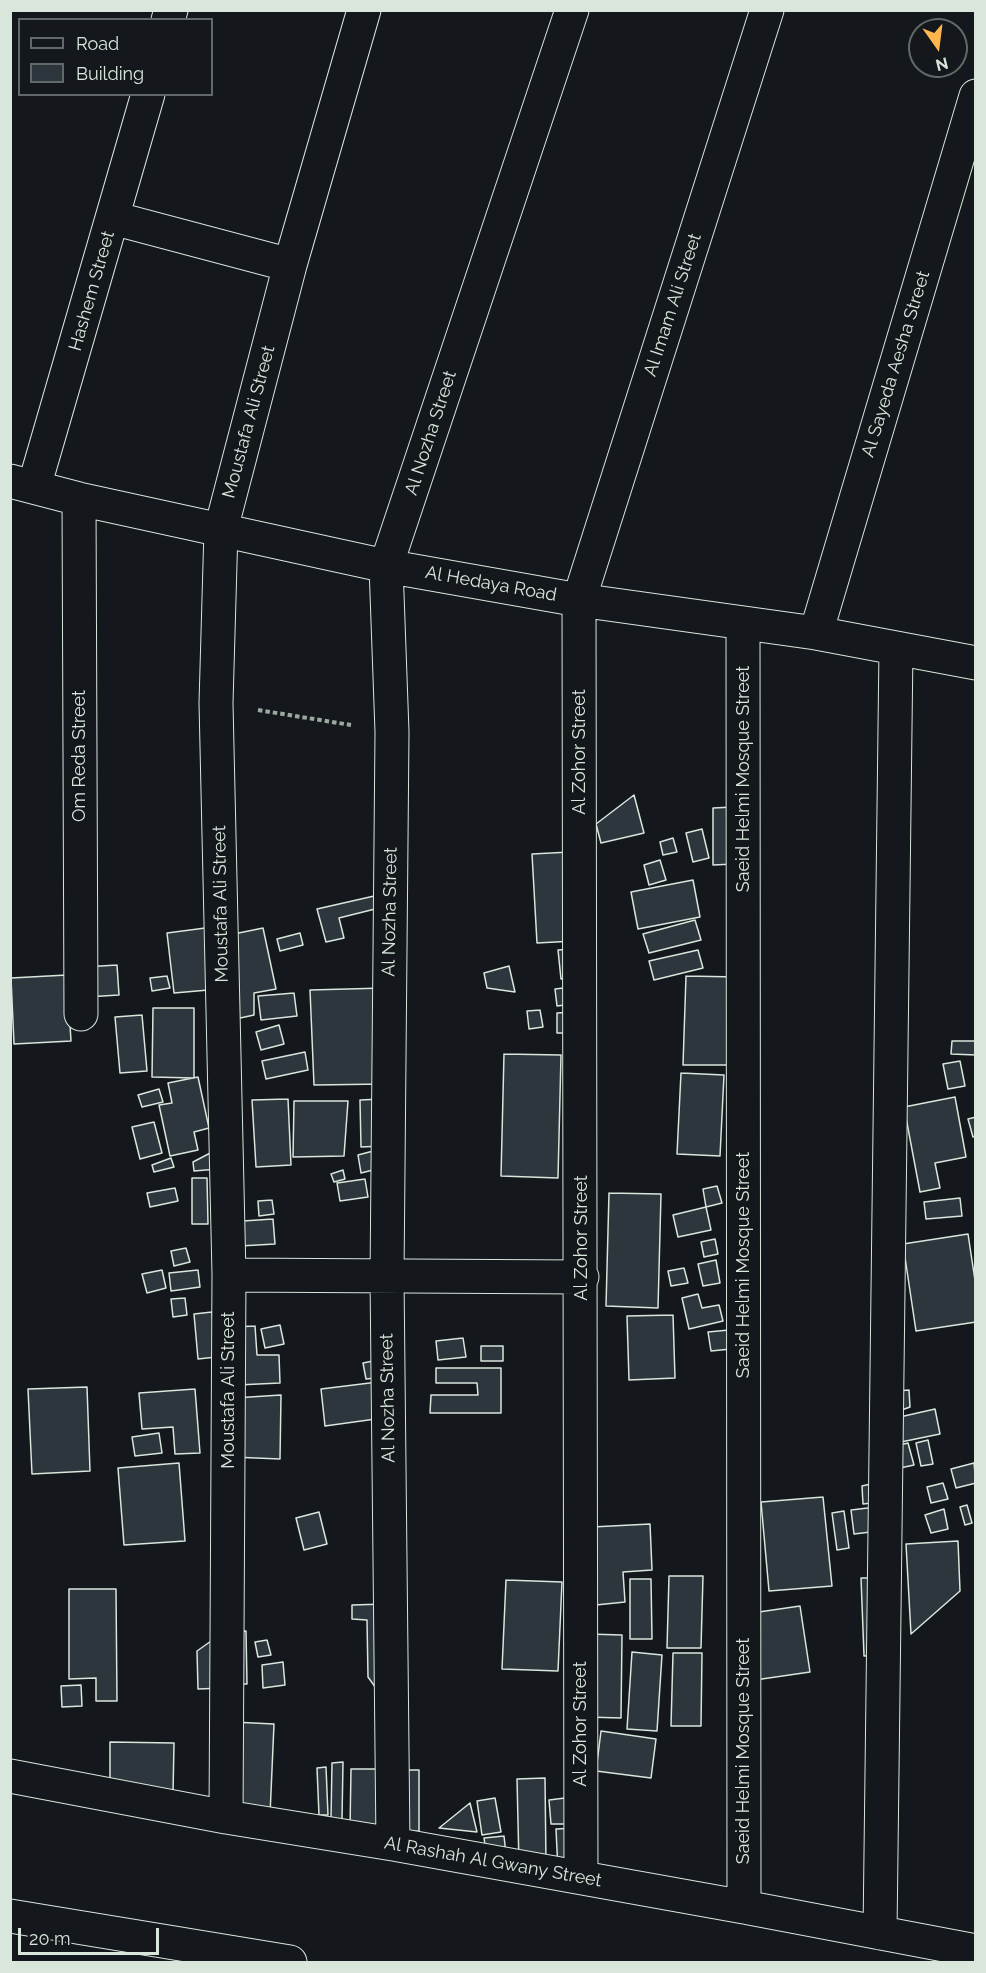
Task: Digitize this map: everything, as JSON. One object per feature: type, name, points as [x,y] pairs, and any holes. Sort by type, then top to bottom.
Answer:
[{"type":"street","name":"Moustafa Ali Street","points":[[226,1817],[230,1275],[216,703],[221,529],[290,265],[364,10]]},
{"type":"street","name":"Al Nozha Street","points":[[393,1844],[387,1277],[392,732],[386,566],[572,10]]},
{"type":"street","name":"Al Imam Ali Street","points":[[579,600],[767,10]]},
{"type":"street","name":"Hashem Street","points":[[22,484],[114,218],[146,96]]},
{"type":"street","name":"Al Sayeda Aesha Street","points":[[816,633],[975,96]]},
{"type":"street","points":[[114,218],[290,265]]},
{"type":"street","name":"Al Hedaya Road","points":[[22,484],[79,499],[386,566],[579,600],[816,633],[975,663]]},
{"type":"street","name":"Om Reda Street","points":[[79,499],[81,1014]]},
{"type":"street","name":"Al Zohor Street","points":[[579,600],[582,1277],[581,1877]]},
{"type":"street","name":"Saeid Helmi Mosque Street","points":[[744,623],[744,1906]]},
{"type":"street","points":[[880,1933],[896,648]]},
{"type":"street","points":[[230,1275],[582,1277]]},
{"type":"street","name":"Al Rashah Al Gwany Street","points":[[10,1776],[226,1817],[744,1906],[975,1951]]},
{"type":"street","points":[[10,1917],[290,1962]]},
{"type":"path","points":[[216,703],[392,732]]},
{"type":"building","points":[[634,795],[644,833],[601,843],[596,824]]},
{"type":"building","points":[[733,807],[734,864],[713,865],[713,808]]},
{"type":"building","points":[[702,829],[709,858],[693,862],[686,833]]},
{"type":"building","points":[[673,838],[677,852],[663,855],[660,842]]},
{"type":"building","points":[[570,852],[574,941],[537,943],[532,854]]},
{"type":"building","points":[[660,860],[666,880],[649,885],[644,865]]},
{"type":"building","points":[[693,880],[700,917],[638,929],[631,892]]},
{"type":"building","points":[[383,894],[387,906],[339,918],[344,938],[326,942],[317,909]]},
{"type":"building","points":[[695,920],[701,940],[649,953],[643,934]]},
{"type":"building","points":[[213,927],[220,989],[174,993],[167,933]]},
{"type":"building","points":[[263,928],[276,989],[254,993],[254,1015],[231,1020],[229,935]]},
{"type":"building","points":[[300,933],[303,945],[280,951],[277,939]]},
{"type":"building","points":[[573,949],[576,977],[561,979],[558,950]]},
{"type":"building","points":[[698,950],[703,968],[654,980],[649,961]]},
{"type":"building","points":[[117,965],[119,995],[86,997],[84,967]]},
{"type":"building","points":[[509,966],[515,992],[487,988],[484,973]]},
{"type":"building","points":[[67,975],[71,1041],[14,1044],[11,978]]},
{"type":"building","points":[[167,976],[170,988],[152,991],[150,978]]},
{"type":"building","points":[[686,976],[738,977],[735,1065],[683,1065]]},
{"type":"building","points":[[571,987],[573,1004],[557,1006],[555,989]]},
{"type":"building","points":[[384,988],[384,1084],[314,1085],[310,990]]},
{"type":"building","points":[[294,993],[297,1016],[261,1020],[258,996]]},
{"type":"building","points":[[153,1008],[194,1008],[194,1078],[152,1077]]},
{"type":"building","points":[[540,1010],[543,1027],[529,1029],[527,1011]]},
{"type":"building","points":[[573,1012],[573,1033],[557,1033],[557,1013]]},
{"type":"building","points":[[142,1015],[147,1071],[120,1073],[115,1017]]},
{"type":"building","points":[[279,1025],[284,1044],[261,1050],[256,1032]]},
{"type":"building","points":[[952,1041],[976,1041],[976,1055],[951,1054]]},
{"type":"building","points":[[305,1052],[308,1070],[266,1079],[262,1061]]},
{"type":"building","points":[[504,1054],[561,1055],[558,1178],[501,1176]]},
{"type":"building","points":[[960,1061],[965,1086],[948,1089],[943,1064]]},
{"type":"building","points":[[681,1073],[724,1075],[720,1156],[677,1154]]},
{"type":"building","points":[[198,1077],[209,1128],[194,1132],[198,1150],[170,1156],[159,1105],[172,1103],[168,1083]]},
{"type":"building","points":[[159,1089],[163,1102],[142,1107],[138,1095]]},
{"type":"building","points":[[955,1097],[966,1157],[935,1163],[940,1188],[920,1192],[904,1107]]},
{"type":"building","points":[[288,1099],[291,1165],[256,1167],[252,1100]]},
{"type":"building","points":[[381,1099],[382,1146],[361,1147],[360,1100]]},
{"type":"building","points":[[294,1101],[348,1101],[344,1156],[293,1157]]},
{"type":"building","points":[[976,1117],[976,1136],[973,1137],[968,1119]]},
{"type":"building","points":[[154,1122],[162,1153],[140,1159],[132,1127]]},
{"type":"building","points":[[216,1150],[218,1169],[194,1171],[193,1162]]},
{"type":"building","points":[[377,1150],[381,1168],[361,1173],[358,1155]]},
{"type":"building","points":[[171,1158],[174,1167],[154,1172],[152,1165]]},
{"type":"building","points":[[343,1170],[345,1179],[334,1182],[331,1174]]},
{"type":"building","points":[[192,1178],[207,1178],[208,1224],[192,1224]]},
{"type":"building","points":[[365,1179],[368,1197],[340,1201],[337,1183]]},
{"type":"building","points":[[717,1186],[722,1203],[706,1207],[703,1189]]},
{"type":"building","points":[[175,1188],[178,1201],[150,1207],[147,1193]]},
{"type":"building","points":[[609,1193],[661,1194],[658,1308],[606,1306]]},
{"type":"building","points":[[960,1198],[962,1216],[926,1219],[924,1202]]},
{"type":"building","points":[[272,1200],[274,1214],[259,1216],[258,1201]]},
{"type":"building","points":[[706,1207],[711,1230],[678,1237],[673,1215]]},
{"type":"building","points":[[273,1219],[275,1244],[240,1246],[243,1221]]},
{"type":"building","points":[[968,1234],[976,1287],[976,1322],[916,1331],[903,1244]]},
{"type":"building","points":[[715,1239],[718,1254],[704,1257],[701,1242]]},
{"type":"building","points":[[186,1248],[190,1262],[174,1266],[171,1251]]},
{"type":"building","points":[[716,1260],[720,1283],[703,1286],[698,1264]]},
{"type":"building","points":[[684,1268],[688,1283],[671,1286],[668,1271]]},
{"type":"building","points":[[162,1270],[166,1288],[147,1293],[142,1274]]},
{"type":"building","points":[[198,1270],[200,1287],[171,1291],[169,1273]]},
{"type":"building","points":[[698,1294],[702,1308],[719,1305],[723,1321],[689,1329],[682,1298]]},
{"type":"building","points":[[185,1298],[187,1315],[173,1317],[171,1299]]},
{"type":"building","points":[[212,1312],[216,1357],[198,1359],[194,1314]]},
{"type":"building","points":[[673,1315],[675,1378],[629,1380],[627,1316]]},
{"type":"building","points":[[280,1325],[284,1344],[265,1348],[261,1329]]},
{"type":"building","points":[[255,1326],[257,1355],[279,1355],[280,1383],[237,1385],[234,1327]]},
{"type":"building","points":[[729,1330],[731,1349],[711,1351],[708,1332]]},
{"type":"building","points":[[463,1338],[466,1357],[438,1360],[436,1341]]},
{"type":"building","points":[[481,1346],[503,1346],[503,1361],[481,1361]]},
{"type":"building","points":[[383,1359],[385,1377],[366,1379],[363,1363]]},
{"type":"building","points":[[436,1368],[501,1368],[501,1413],[430,1413],[431,1395],[478,1395],[477,1383],[436,1383]]},
{"type":"building","points":[[378,1382],[383,1418],[325,1426],[321,1389]]},
{"type":"building","points":[[87,1387],[90,1471],[32,1474],[28,1389]]},
{"type":"building","points":[[195,1389],[200,1453],[175,1454],[173,1427],[142,1429],[139,1393]]},
{"type":"building","points":[[909,1390],[910,1407],[899,1411],[897,1391]]},
{"type":"building","points":[[281,1395],[280,1459],[232,1457],[234,1398]]},
{"type":"building","points":[[935,1409],[940,1434],[896,1443],[891,1419]]},
{"type":"building","points":[[159,1433],[162,1453],[135,1456],[132,1437]]},
{"type":"building","points":[[928,1440],[933,1464],[921,1466],[916,1443]]},
{"type":"building","points":[[908,1443],[914,1465],[900,1468],[895,1446]]},
{"type":"building","points":[[179,1463],[185,1541],[124,1545],[118,1468]]},
{"type":"building","points":[[974,1463],[976,1483],[956,1488],[951,1469]]},
{"type":"building","points":[[879,1482],[880,1502],[863,1504],[862,1486]]},
{"type":"building","points":[[943,1483],[948,1499],[931,1503],[927,1487]]},
{"type":"building","points":[[823,1497],[832,1586],[769,1591],[761,1502]]},
{"type":"building","points":[[967,1505],[972,1523],[965,1525],[960,1507]]},
{"type":"building","points":[[876,1507],[879,1531],[854,1534],[851,1510]]},
{"type":"building","points":[[944,1509],[948,1529],[931,1533],[925,1515]]},
{"type":"building","points":[[844,1511],[849,1548],[837,1550],[832,1513]]},
{"type":"building","points":[[319,1512],[327,1544],[304,1550],[296,1518]]},
{"type":"building","points":[[650,1524],[652,1570],[623,1572],[625,1602],[596,1605],[592,1527]]},
{"type":"building","points":[[958,1541],[960,1591],[911,1634],[906,1544]]},
{"type":"building","points":[[669,1576],[703,1576],[701,1648],[667,1648]]},
{"type":"building","points":[[861,1578],[878,1578],[880,1655],[864,1656]]},
{"type":"building","points":[[630,1579],[651,1579],[652,1639],[630,1639]]},
{"type":"building","points":[[506,1580],[562,1582],[558,1671],[502,1669]]},
{"type":"building","points":[[69,1589],[116,1589],[117,1701],[96,1701],[96,1678],[69,1679]]},
{"type":"building","points":[[385,1604],[386,1702],[368,1677],[367,1620],[352,1619],[352,1605]]},
{"type":"building","points":[[800,1606],[810,1672],[755,1680],[745,1614]]},
{"type":"building","points":[[246,1631],[247,1684],[232,1684],[231,1632]]},
{"type":"building","points":[[221,1634],[225,1688],[198,1689],[197,1651]]},
{"type":"building","points":[[588,1634],[622,1635],[621,1718],[586,1717]]},
{"type":"building","points":[[267,1640],[271,1655],[258,1657],[255,1642]]},
{"type":"building","points":[[632,1652],[662,1655],[657,1731],[627,1729]]},
{"type":"building","points":[[673,1653],[702,1653],[701,1726],[671,1726]]},
{"type":"building","points":[[283,1662],[285,1685],[263,1688],[262,1665]]},
{"type":"building","points":[[81,1685],[82,1706],[62,1707],[61,1686]]},
{"type":"building","points":[[233,1722],[274,1724],[270,1815],[228,1814]]},
{"type":"building","points":[[601,1731],[656,1739],[651,1778],[596,1771]]},
{"type":"building","points":[[110,1742],[174,1743],[173,1794],[110,1793]]},
{"type":"building","points":[[343,1762],[342,1819],[331,1819],[332,1763]]},
{"type":"building","points":[[326,1767],[328,1815],[319,1815],[317,1768]]},
{"type":"building","points":[[351,1769],[386,1769],[386,1841],[350,1829]]},
{"type":"building","points":[[396,1770],[419,1770],[419,1831],[396,1832]]},
{"type":"building","points":[[545,1778],[546,1863],[519,1864],[517,1779]]},
{"type":"building","points":[[495,1798],[501,1832],[482,1835],[477,1801]]},
{"type":"building","points":[[565,1798],[567,1824],[551,1824],[549,1800]]},
{"type":"building","points":[[470,1803],[477,1832],[439,1828]]},
{"type":"building","points":[[575,1828],[576,1871],[558,1871],[556,1829]]},
{"type":"building","points":[[504,1836],[506,1854],[487,1858],[484,1838]]}]
